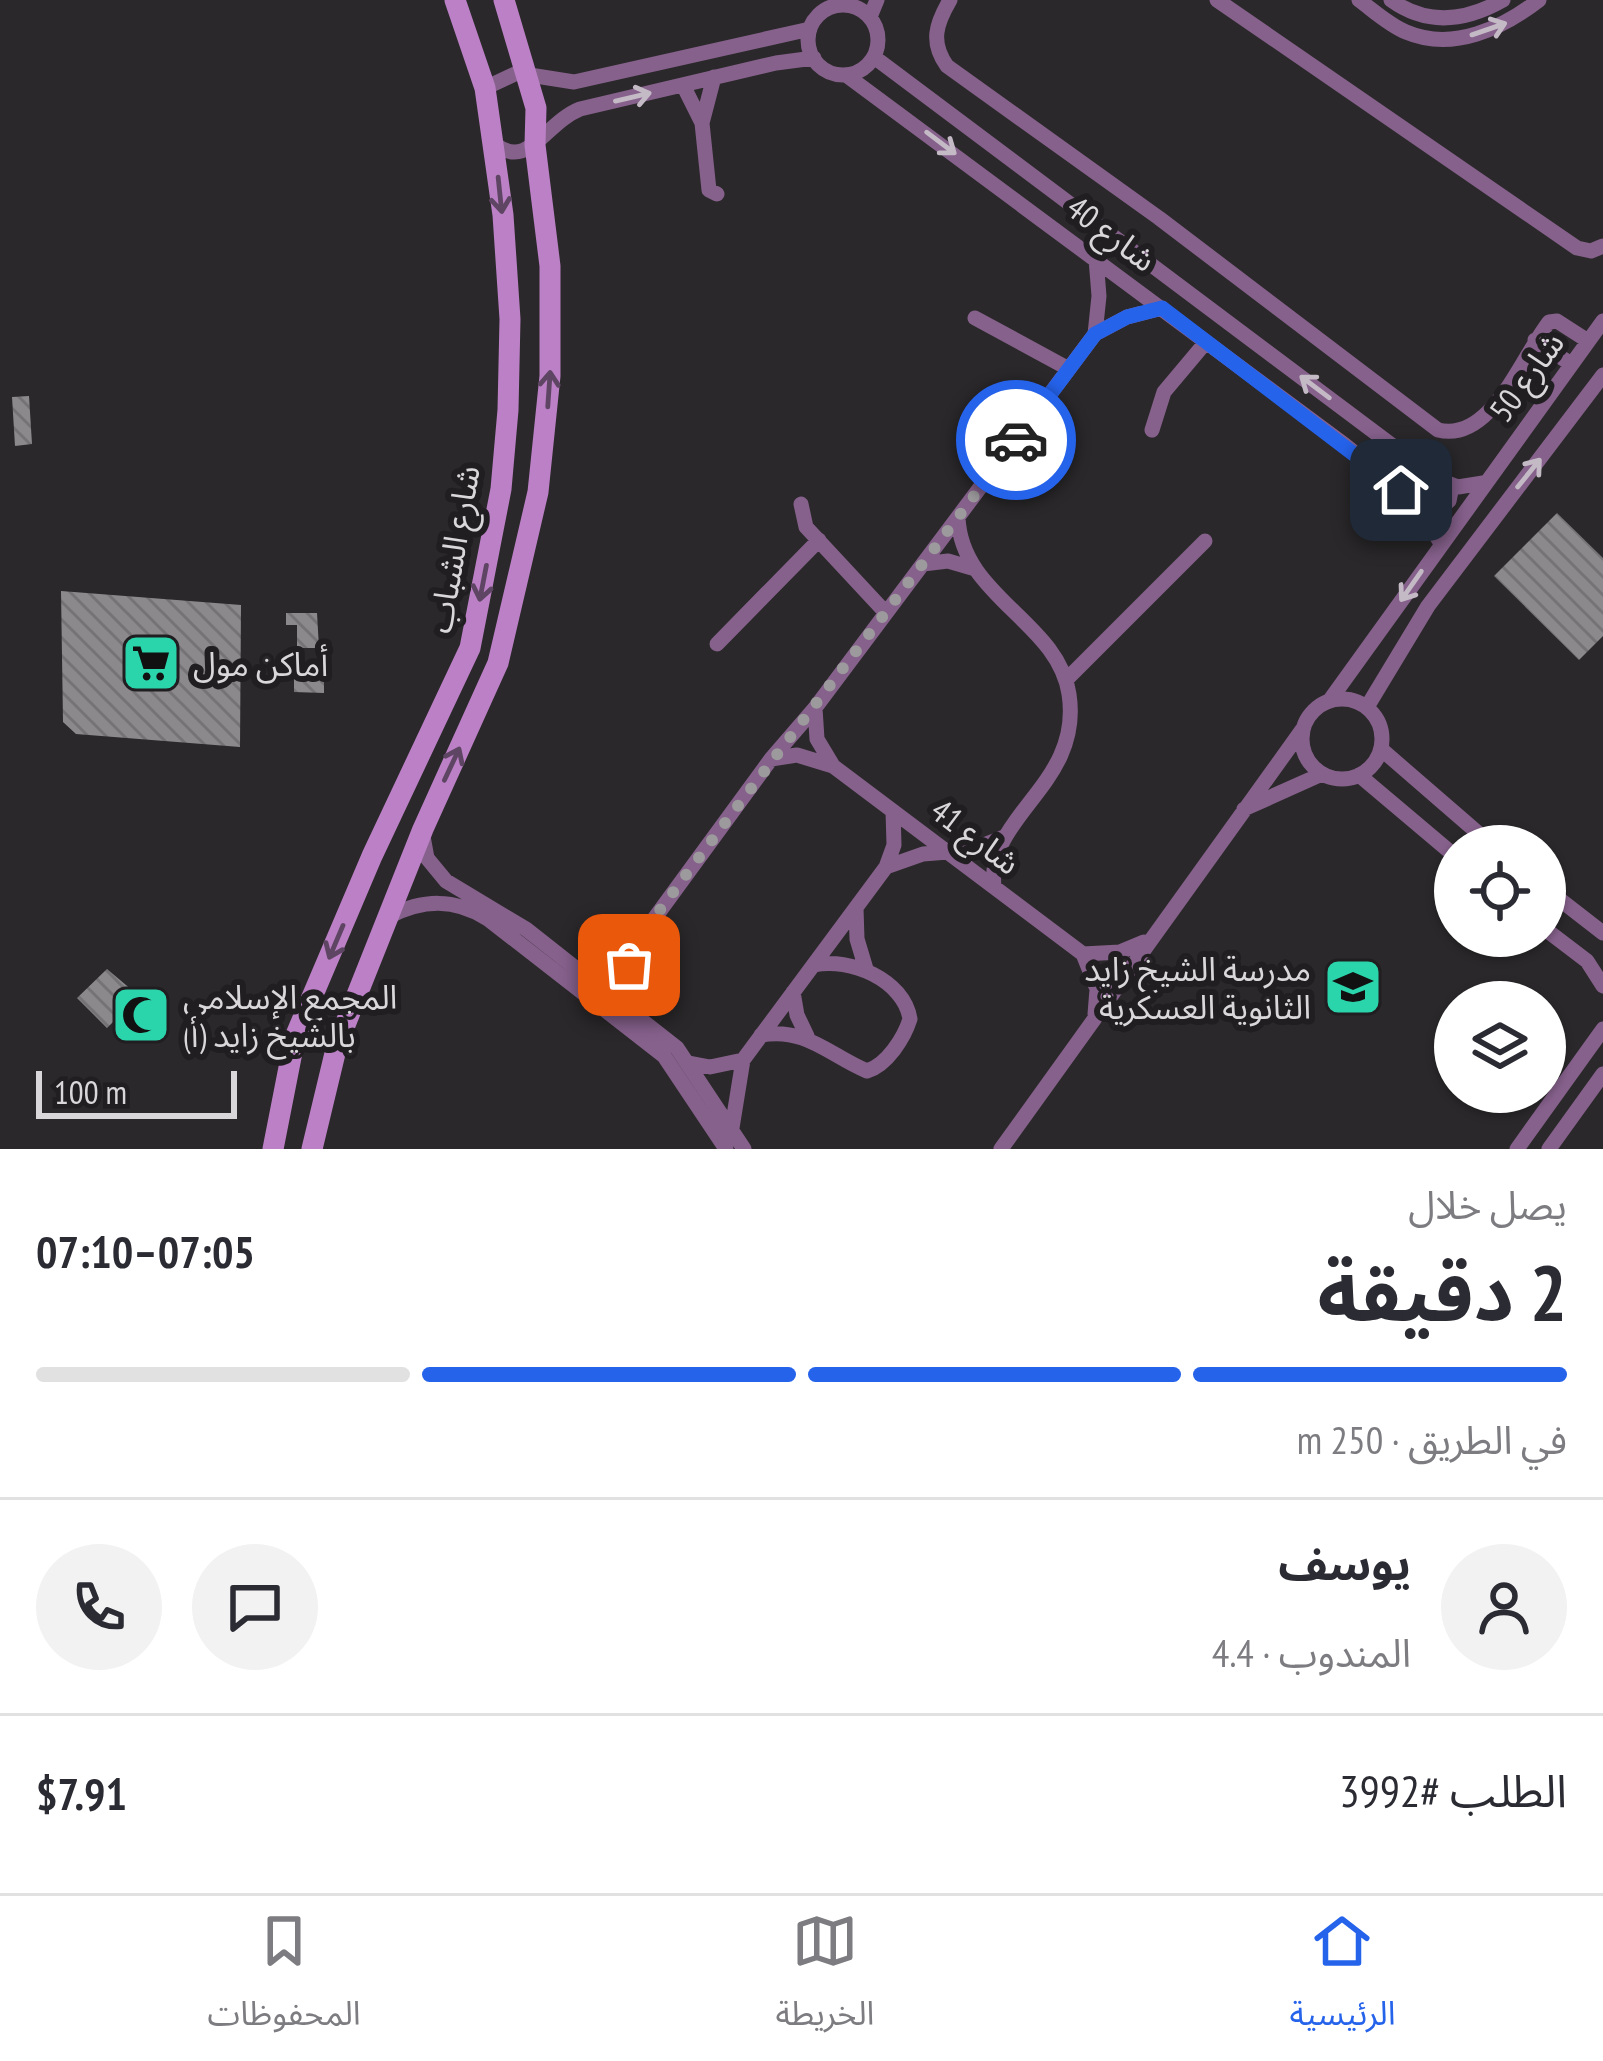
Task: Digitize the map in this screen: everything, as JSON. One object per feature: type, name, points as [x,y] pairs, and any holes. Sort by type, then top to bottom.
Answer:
[{"type":"street","name":"شارع الشباب","points":[[273,1149],[295,1037],[379,841],[470,648],[501,490],[510,319],[495,144],[484,88],[455,0]]},
{"type":"street","name":"شارع الشباب","points":[[312,1149],[337,1046],[423,829],[498,663],[538,492],[550,376],[551,301],[535,145],[536,108],[504,0]]},
{"type":"street","points":[[870,17],[877,0]]},
{"type":"street","points":[[950,0],[935,31],[946,66],[1159,218],[1438,430],[1460,432],[1480,423],[1549,322],[1557,321],[1588,341]]},
{"type":"street","points":[[1359,0],[1402,31],[1451,38],[1500,27],[1539,0]]},
{"type":"street","points":[[1391,0],[1424,17],[1450,19],[1503,0]]},
{"type":"street","points":[[846,2],[870,17],[878,37],[874,57],[862,69],[846,74],[824,69],[808,44],[810,29],[823,11],[846,2]]},
{"type":"street","points":[[1224,2],[1577,248],[1591,251],[1603,246]]},
{"type":"street","points":[[1450,19],[1451,38]]},
{"type":"street","points":[[484,88],[526,73],[574,82],[810,29]]},
{"type":"street","name":"شارع 40","points":[[874,57],[1452,486]]},
{"type":"street","points":[[495,144],[519,154],[535,145],[554,123],[580,110],[814,58]]},
{"type":"street","name":"شارع 40","points":[[846,74],[1401,490],[1425,515],[1441,543]]},
{"type":"street","points":[[714,77],[702,123],[709,190],[717,194]]},
{"type":"street","points":[[574,82],[580,110]]},
{"type":"street","points":[[682,85],[702,123]]},
{"type":"street","points":[[1095,334],[1096,259]]},
{"type":"street","points":[[583,972],[634,945],[1095,334],[1127,317],[1162,308]]},
{"type":"street","points":[[975,318],[1069,368]]},
{"type":"street","name":"شارع 50","points":[[1330,700],[1603,321]]},
{"type":"street","points":[[1535,340],[1571,364]]},
{"type":"street","points":[[1152,430],[1164,392],[1206,342]]},
{"type":"street","name":"شارع 50","points":[[1367,707],[1429,606],[1603,375]]},
{"type":"street","points":[[1531,422],[1556,439]]},
{"type":"street","points":[[501,490],[520,480],[538,492]]},
{"type":"street","points":[[1425,515],[1449,501],[1452,486],[1483,483]]},
{"type":"street","points":[[801,504],[806,526],[886,613]]},
{"type":"street","points":[[958,517],[961,542],[972,568],[1062,667],[1071,714],[1063,754],[1041,792],[1004,838],[994,861],[994,887]]},
{"type":"street","points":[[717,644],[819,540]]},
{"type":"street","points":[[1066,680],[1205,541]]},
{"type":"street","points":[[923,564],[948,561],[972,568]]},
{"type":"street","points":[[1001,1149],[1315,708],[1330,700],[1349,699],[1367,707],[1381,730],[1381,749],[1359,775],[1340,779],[1322,774],[1303,750],[1302,730]]},
{"type":"street","points":[[815,708],[817,739],[833,766]]},
{"type":"street","points":[[1381,749],[1469,825]]},
{"type":"street","name":"شارع 41","points":[[771,759],[796,755],[833,766],[1083,954]]},
{"type":"street","points":[[1241,810],[1322,774]]},
{"type":"street","points":[[1359,775],[1434,838]]},
{"type":"street","points":[[736,1145],[743,1060],[886,867],[895,833],[892,811]]},
{"type":"street","points":[[423,829],[427,858],[446,881],[526,929],[626,1006],[688,1063],[736,1145]]},
{"type":"street","points":[[886,867],[922,854],[951,855],[1004,838]]},
{"type":"street","points":[[388,917],[416,905],[447,903],[462,905],[488,920],[655,1048],[736,1145]]},
{"type":"street","points":[[1566,905],[1603,934]]},
{"type":"street","points":[[856,907],[857,939],[866,969]]},
{"type":"street","points":[[1091,1022],[1098,1007],[1096,988],[1083,954],[1120,952],[1152,937]]},
{"type":"street","points":[[1566,944],[1598,968],[1603,986]]},
{"type":"street","points":[[626,1006],[634,945]]},
{"type":"street","points":[[761,1035],[807,1036],[862,1069],[878,1068],[908,1028],[906,1003],[866,969],[841,961],[814,964]]},
{"type":"street","points":[[794,992],[797,1016],[807,1036]]},
{"type":"street","points":[[1516,1149],[1603,1030]]},
{"type":"street","points":[[295,1037],[308,1053],[329,1052],[337,1046]]},
{"type":"street","points":[[688,1063],[722,1066],[743,1060]]},
{"type":"street","points":[[1549,1149],[1603,1074]]},
{"type":"street","points":[[284,1090],[310,1090],[324,1096]]},
{"type":"building","points":[[29,396],[32,444],[15,446],[12,397]]},
{"type":"building","points":[[1557,513],[1603,558],[1603,636],[1579,660],[1494,576]]},
{"type":"building","name":"أماكن مول","points":[[61,591],[241,605],[240,747],[76,734],[63,722]]},
{"type":"building","points":[[286,613],[317,613],[319,648],[297,648],[297,625],[286,625]]},
{"type":"building","points":[[294,679],[324,680],[324,693],[294,692]]},
{"type":"building","points":[[107,969],[139,996],[107,1028],[77,998]]},
{"type":"way so far","points":[[629,965],[634,945],[751,786],[1016,440]]},
{"type":"place","name":"أماكن مول","points":[[151,663]]},
{"type":"place","name":"مدرسة الشيخ زايد الثانوية العسكرية","points":[[1353,987]]},
{"type":"place","name":"المجمع الإسلامي (أ) بالشيخ زايد","points":[[141,1015]]},
{"type":"route","points":[[1016,440],[1095,334],[1127,317],[1162,308],[1401,490]]}]
